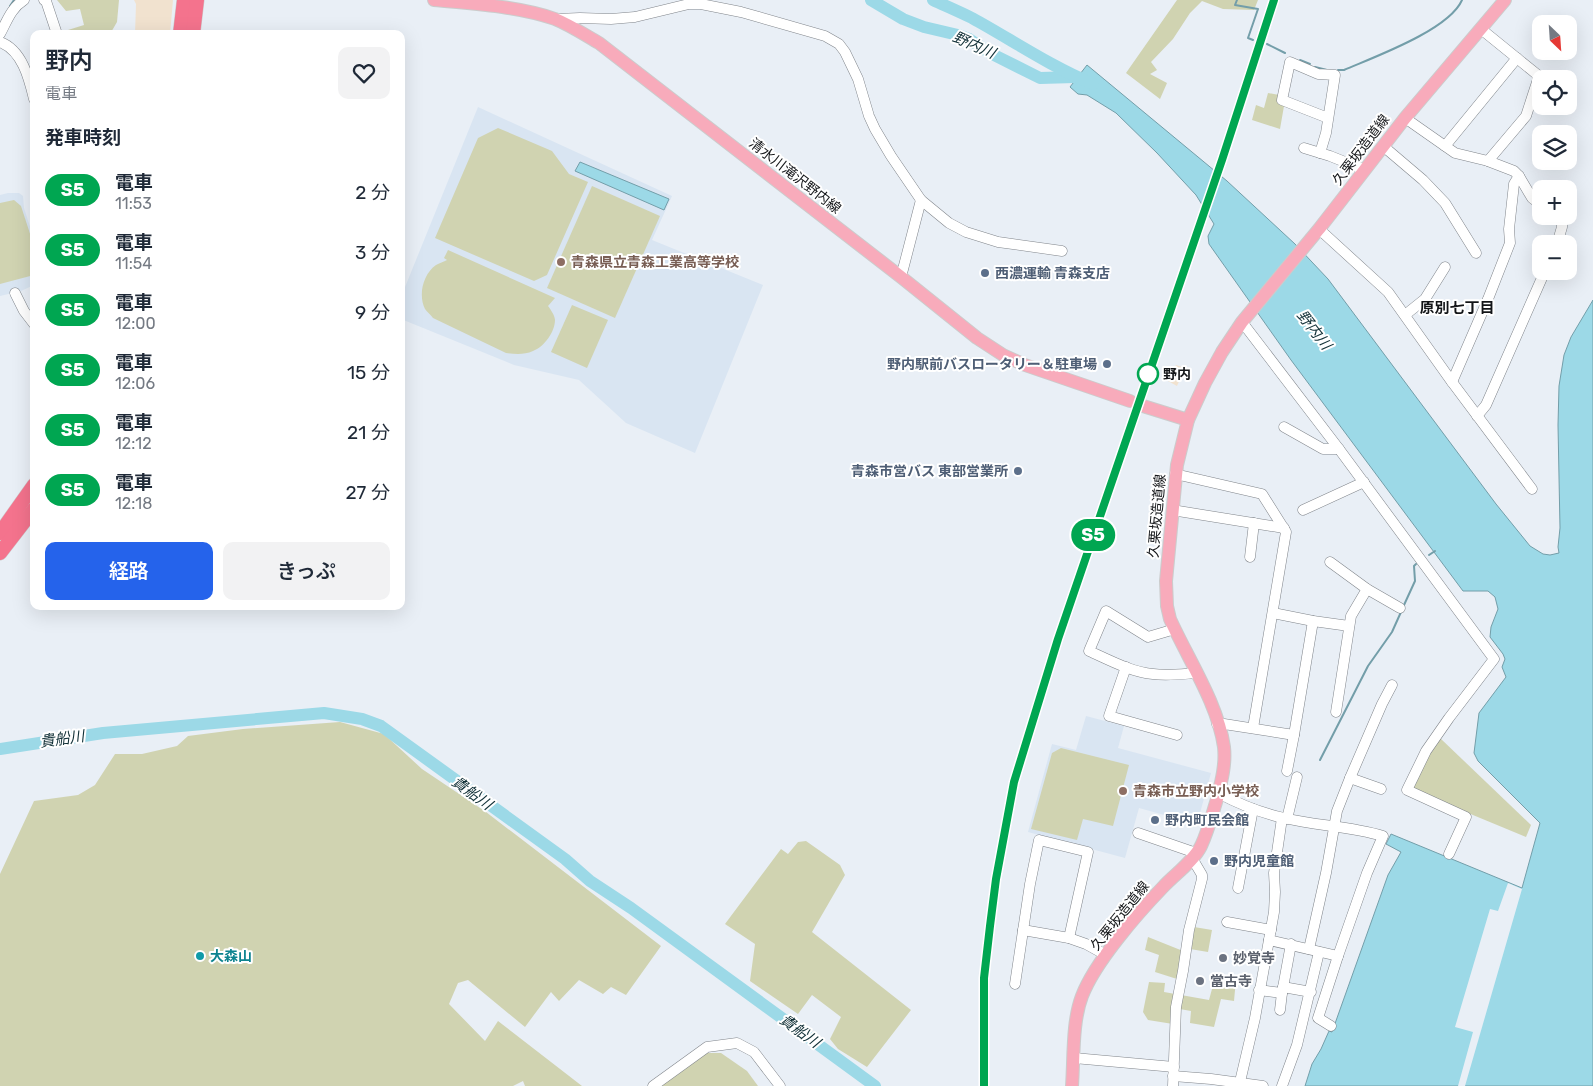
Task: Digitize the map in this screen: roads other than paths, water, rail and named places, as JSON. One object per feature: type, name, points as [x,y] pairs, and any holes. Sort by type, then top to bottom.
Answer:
[{"type":"highway","points":[[180,30],[184,0]]},
{"type":"highway","points":[[193,30],[197,0]]},
{"type":"highway","points":[[0,533],[30,491]]},
{"type":"highway","points":[[0,553],[30,515]]},
{"type":"main road","name":"清水川滝沢野内線","points":[[434,0],[506,8],[556,19],[609,50],[977,338],[1003,355],[1025,365],[1130,401]]},
{"type":"main road","name":"久栗坂造道線","points":[[1072,1086],[1077,1018],[1082,996],[1106,955],[1162,888],[1201,847],[1210,822],[1224,768],[1224,746],[1208,696],[1170,619],[1167,606],[1166,582],[1175,474],[1188,420],[1222,352],[1245,318],[1319,229],[1405,118],[1505,0]]},
{"type":"main road","points":[[1143,406],[1188,420]]},
{"type":"street","points":[[0,34],[12,10],[24,0]]},
{"type":"street","points":[[44,0],[46,1],[56,30]]},
{"type":"street","points":[[556,19],[635,17],[690,4],[701,4],[741,12],[825,36],[839,44],[846,52],[875,129],[921,200],[949,223],[966,232],[998,242],[1062,251]]},
{"type":"street","points":[[1481,29],[1538,76],[1526,116],[1488,162]]},
{"type":"street","points":[[0,42],[9,46],[15,52],[30,82]]},
{"type":"street","points":[[1444,146],[1517,58]]},
{"type":"street","points":[[1320,153],[1326,132],[1335,75],[1318,74],[1290,62],[1282,100],[1328,118]]},
{"type":"street","points":[[1405,118],[1455,153],[1514,171],[1532,198]]},
{"type":"street","points":[[1383,146],[1423,180],[1445,203],[1476,252]]},
{"type":"street","points":[[1304,148],[1365,170]]},
{"type":"street","points":[[1452,382],[1510,243],[1514,184],[1519,176]]},
{"type":"street","points":[[901,278],[921,200]]},
{"type":"street","points":[[1319,229],[1388,292],[1476,416],[1532,489]]},
{"type":"street","points":[[1405,315],[1425,299],[1444,268]]},
{"type":"street","points":[[1476,416],[1486,405],[1514,346],[1541,280]]},
{"type":"street","points":[[14,292],[30,319]]},
{"type":"street","points":[[1245,318],[1494,659],[1426,751],[1407,790],[1466,817],[1449,854]]},
{"type":"street","points":[[1284,427],[1323,449],[1339,449]]},
{"type":"street","points":[[1175,474],[1262,494],[1286,532],[1254,728]]},
{"type":"street","points":[[1303,510],[1364,482]]},
{"type":"street","points":[[1172,510],[1284,528]]},
{"type":"street","points":[[1250,557],[1254,523]]},
{"type":"street","points":[[1330,562],[1367,589],[1400,608]]},
{"type":"street","points":[[1336,712],[1348,626],[1351,616],[1367,589]]},
{"type":"street","points":[[1175,629],[1148,637],[1106,611],[1089,651],[1126,667],[1154,674],[1196,673]]},
{"type":"street","points":[[1273,613],[1313,622],[1348,626]]},
{"type":"street","points":[[1287,771],[1313,622]]},
{"type":"street","points":[[1126,667],[1109,716],[1177,735]]},
{"type":"street","points":[[1282,1086],[1297,1045],[1310,992],[1314,950],[1337,810],[1382,704],[1392,685]]},
{"type":"street","points":[[1217,724],[1294,735]]},
{"type":"street","points":[[1240,1084],[1255,1018],[1274,912],[1274,873],[1285,818],[1296,777]]},
{"type":"street","points":[[1350,778],[1381,789]]},
{"type":"street","points":[[1218,793],[1253,809],[1285,818],[1334,825],[1383,836],[1367,873],[1318,1018],[1331,1026]]},
{"type":"street","points":[[1238,888],[1253,809]]},
{"type":"street","points":[[1138,834],[1194,856],[1202,875],[1189,930],[1176,1007],[1173,1076]]},
{"type":"street","points":[[1015,984],[1022,930],[1040,840],[1088,852],[1069,938]]},
{"type":"street","points":[[1227,922],[1270,935],[1291,944],[1338,956]]},
{"type":"street","points":[[1022,930],[1069,938],[1086,944],[1106,955]]},
{"type":"street","points":[[1280,1010],[1291,944]]},
{"type":"street","points":[[1259,990],[1310,992]]},
{"type":"street","points":[[653,1086],[707,1047],[737,1043],[754,1052],[780,1086]]},
{"type":"street","points":[[1074,1058],[1210,1082],[1263,1086]]},
{"type":"water","points":[[1087,65],[1227,181],[1295,244],[1328,279],[1496,504],[1530,546],[1543,554],[1559,553],[1558,425],[1559,386],[1564,355],[1571,337],[1593,300],[1593,1086],[1305,1086],[1312,1064],[1329,1031],[1332,1032],[1388,875],[1401,852],[1386,844],[1391,834],[1522,888],[1540,823],[1478,761],[1474,753],[1479,713],[1506,677],[1502,667],[1505,659],[1503,654],[1490,637],[1491,627],[1498,609],[1495,597],[1488,591],[1463,591],[1291,360],[1209,244],[1208,236],[1214,224],[1196,195],[1116,113],[1087,95],[1078,94],[1070,87]]},
{"type":"water","points":[[580,162],[669,199],[664,210],[575,171]]},
{"type":"waterway","points":[[10,6],[14,0]]},
{"type":"waterway","name":"野内川","points":[[871,0],[903,19],[924,27],[969,39],[990,53],[1040,78],[1075,77]]},
{"type":"waterway","name":"野内川","points":[[933,0],[972,18],[1046,61],[1093,84]]},
{"type":"waterway","points":[[1237,0],[1235,5],[1258,9],[1248,38],[1253,40]]},
{"type":"waterway","points":[[1338,70],[1344,70],[1373,58],[1427,32],[1442,22],[1462,0]]},
{"type":"waterway","points":[[1267,44],[1285,53]]},
{"type":"waterway","points":[[1300,60],[1310,64]]},
{"type":"waterway","points":[[1315,67],[1327,70]]},
{"type":"waterway","points":[[1429,555],[1435,551]]},
{"type":"waterway","points":[[1404,605],[1415,581],[1414,566],[1416,564]]},
{"type":"waterway","points":[[1320,760],[1368,666],[1392,632],[1401,612]]},
{"type":"waterway","name":"貴船川","points":[[0,749],[103,733],[324,713],[362,719],[381,726],[565,859],[590,881],[631,908],[875,1086]]},
{"type":"railway","points":[[984,1086],[985,977],[990,927],[996,879],[1015,782],[1058,639],[1222,160],[1274,0]]},
{"type":"train","name":"S5","points":[[984,1086],[984,978],[996,879],[1014,782],[1058,639],[1222,160],[1274,0]]},
{"type":"place","name":"青森県立青森工業高等学校","points":[[561,262]]},
{"type":"place","name":"西濃運輸 青森支店","points":[[985,273]]},
{"type":"place","name":"野内駅前バスロータリー＆駐車場","points":[[1107,364]]},
{"type":"place","name":"野内","points":[[1148,374]]},
{"type":"place","name":"青森市営バス 東部営業所","points":[[1018,471]]},
{"type":"place","name":"青森市立野内小学校","points":[[1123,791]]},
{"type":"place","name":"野内町民会館","points":[[1155,820]]},
{"type":"place","name":"野内児童館","points":[[1214,861]]},
{"type":"place","name":"大森山","points":[[200,956]]},
{"type":"place","name":"妙覚寺","points":[[1223,958]]},
{"type":"place","name":"當古寺","points":[[1200,981]]},
{"type":"district","name":"原別七丁目","points":[[1457,308]]}]
